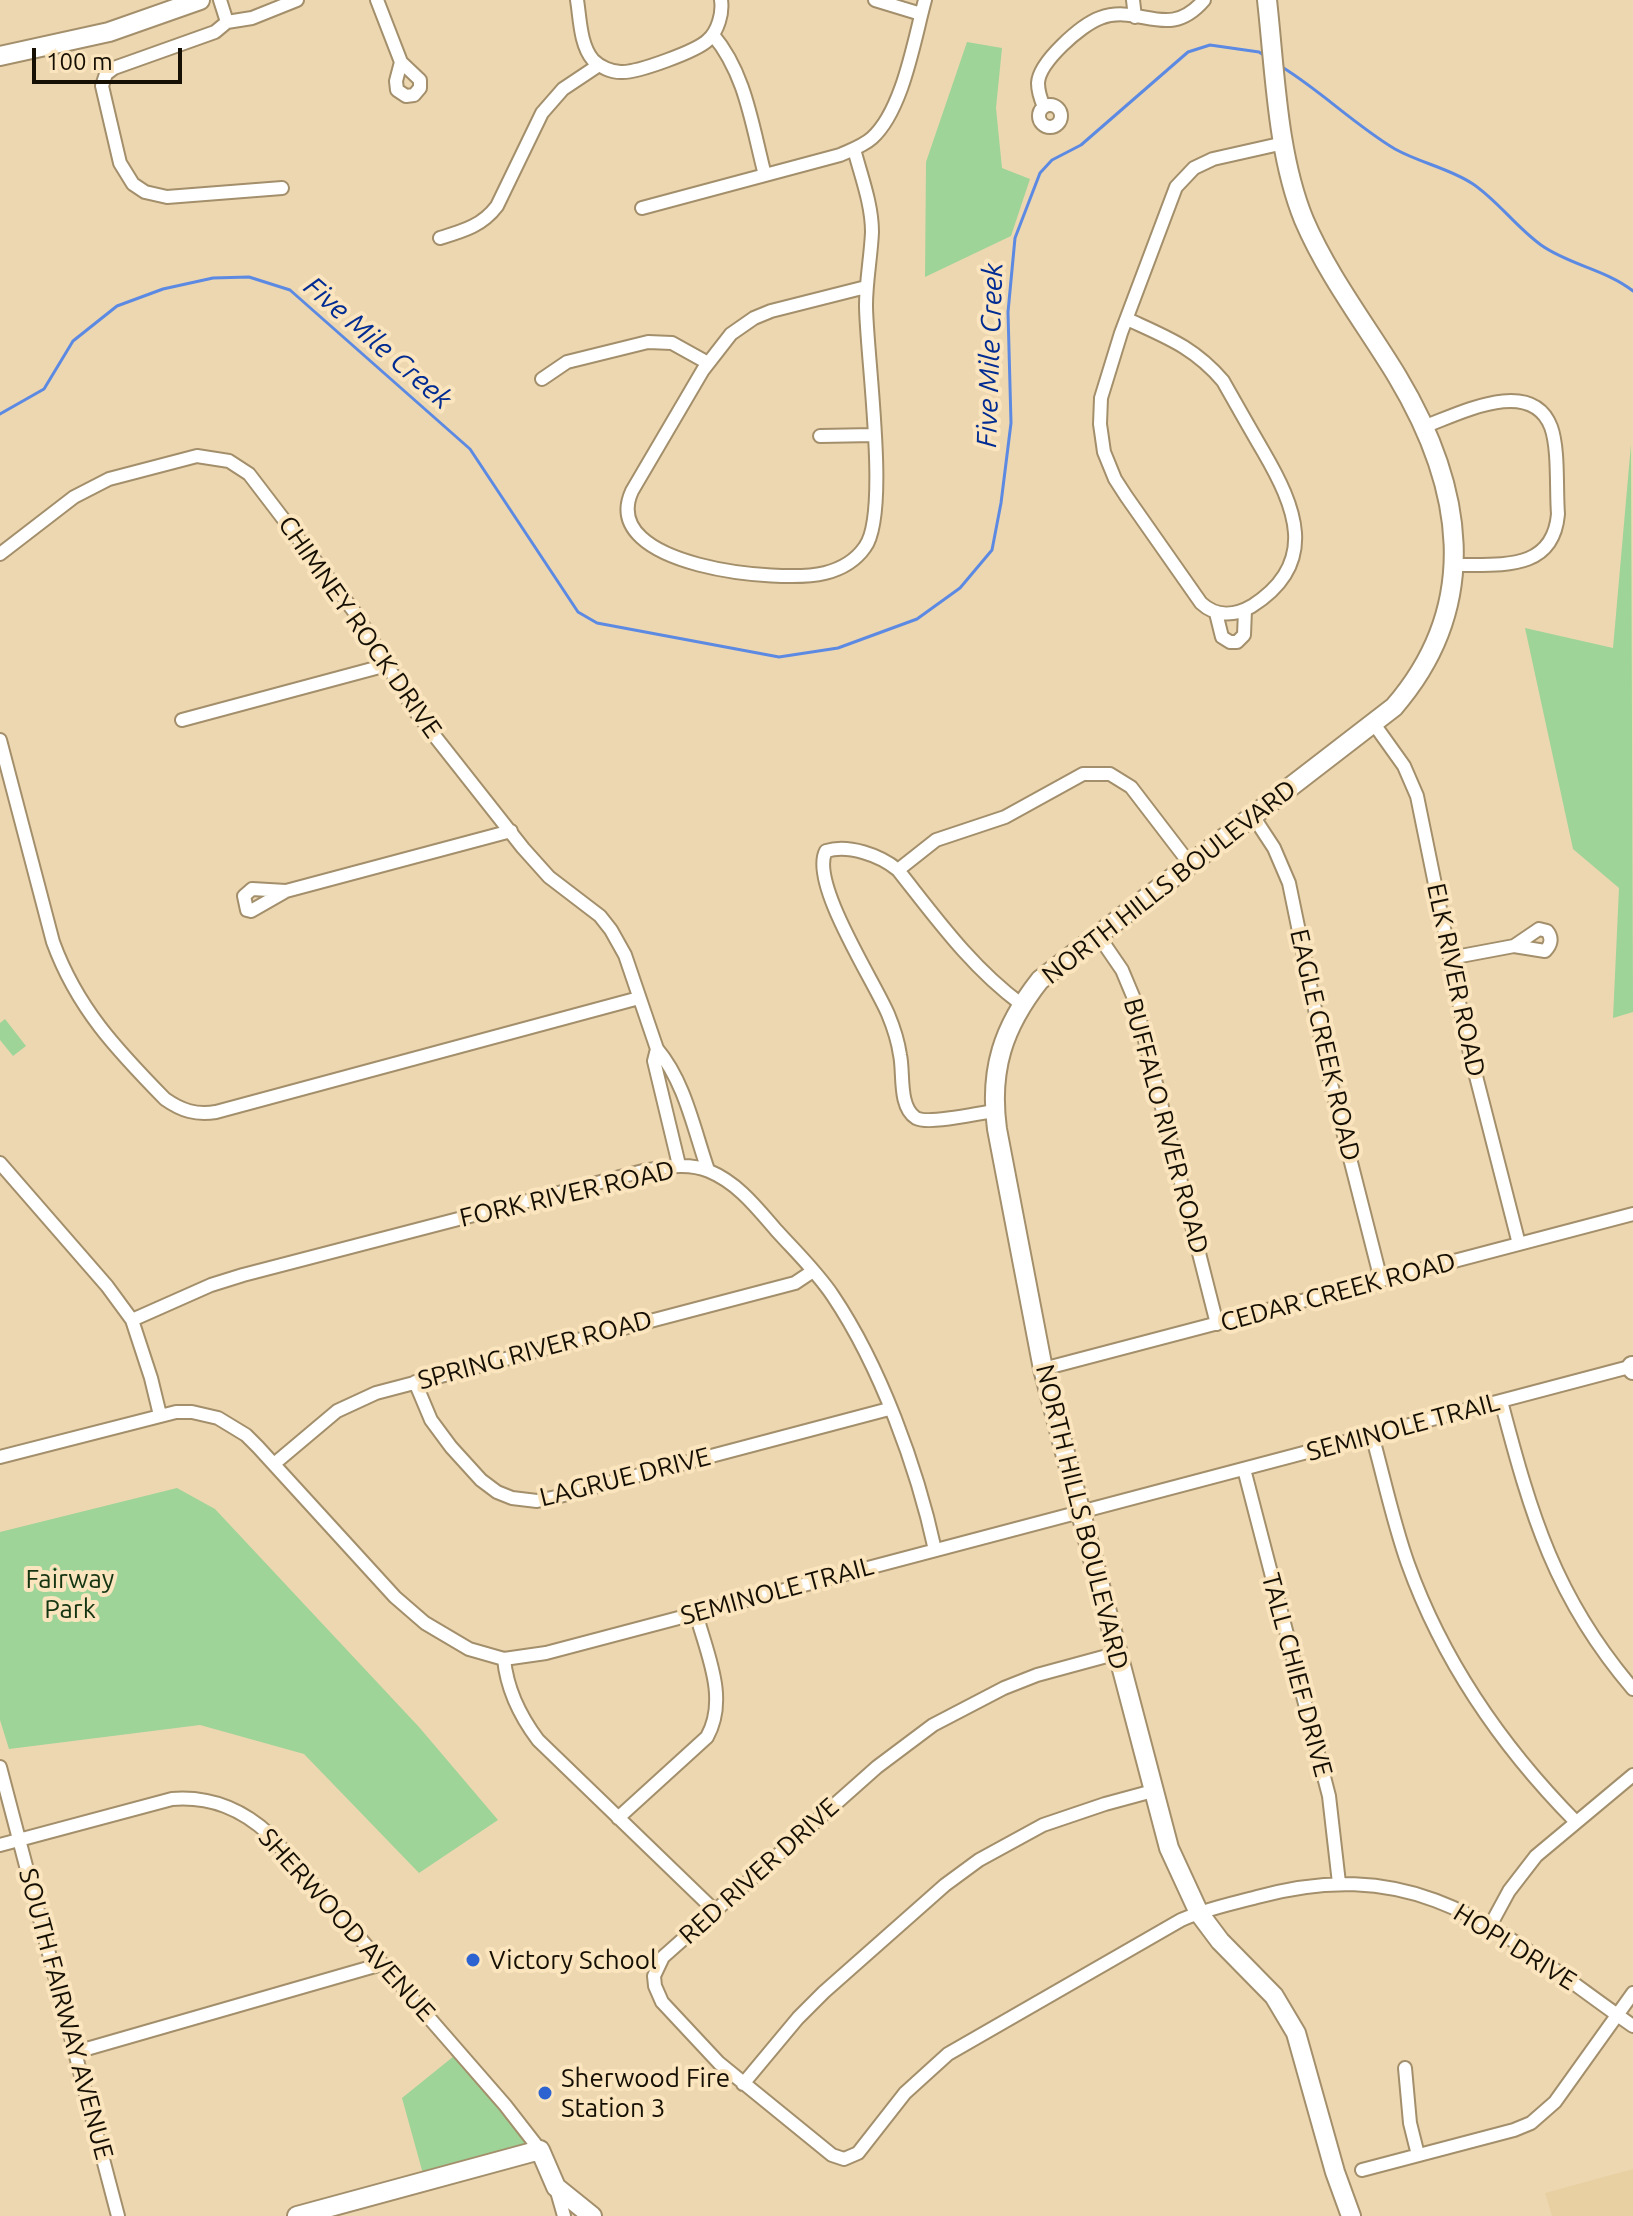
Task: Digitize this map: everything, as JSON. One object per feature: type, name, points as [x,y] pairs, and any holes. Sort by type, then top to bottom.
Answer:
[{"type":"street","points":[[0,56],[109,32],[200,0]]},
{"type":"street","points":[[220,0],[227,22]]},
{"type":"street","points":[[282,188],[156,196],[133,184],[120,163],[103,95],[103,80],[114,68],[215,32],[227,22],[252,18],[297,0]]},
{"type":"street","points":[[377,0],[401,62]]},
{"type":"street","points":[[577,0],[586,48],[599,65],[613,72],[630,72],[703,44],[713,35],[721,14],[721,0]]},
{"type":"street","points":[[875,0],[921,14]]},
{"type":"street","points":[[642,208],[840,155],[871,139],[892,112],[925,0]]},
{"type":"street","points":[[1133,0],[1135,17]]},
{"type":"street","points":[[1044,107],[1038,84],[1044,65],[1086,26],[1100,18],[1178,19],[1190,15],[1204,0]]},
{"type":"street","name":"NORTH HILLS BOULEVARD","points":[[1267,0],[1284,143],[1293,188],[1314,242],[1397,375],[1423,427],[1447,499],[1455,565],[1448,610],[1426,663],[1410,688],[1374,724],[1048,972],[1021,1004],[1005,1038],[997,1065],[995,1111],[1043,1369],[1169,1848],[1199,1913],[1220,1941],[1274,1996],[1296,2033],[1335,2172],[1351,2216]]},
{"type":"street","points":[[713,35],[739,75],[765,175]]},
{"type":"street","points":[[440,238],[474,227],[490,215],[542,113],[563,89],[599,65]]},
{"type":"street","points":[[1127,319],[1181,343],[1208,364],[1223,381],[1288,498],[1296,535],[1290,566],[1273,589],[1245,610],[1216,613],[1201,603],[1134,508],[1115,479],[1104,452],[1100,424],[1101,398],[1106,376],[1171,199],[1185,177],[1213,159],[1284,143]]},
{"type":"street","points":[[854,149],[871,221],[866,287],[874,435],[873,527],[866,546],[847,564],[823,574],[787,576],[725,570],[666,553],[636,534],[628,518],[628,500],[708,363],[731,334],[754,318],[866,287]]},
{"type":"street","points":[[542,379],[567,362],[648,342],[672,343],[708,363]]},
{"type":"street","points":[[1423,427],[1490,403],[1513,399],[1537,409],[1546,418],[1553,438],[1558,514],[1551,542],[1539,555],[1524,561],[1455,565]]},
{"type":"street","points":[[820,436],[874,435]]},
{"type":"street","name":"CHIMNEY ROCK DRIVE","points":[[0,554],[54,511],[93,486],[187,458],[217,457],[242,468],[257,482],[356,614],[415,711],[549,877],[600,916],[611,930],[625,955],[657,1049],[665,1058],[682,1093],[708,1170]]},
{"type":"street","points":[[1216,613],[1222,637],[1237,642],[1245,632],[1245,610]]},
{"type":"street","points":[[182,720],[387,665]]},
{"type":"street","name":"ELK RIVER ROAD","points":[[1374,724],[1404,766],[1417,796],[1470,1055],[1519,1244]]},
{"type":"street","points":[[0,740],[53,942],[75,994],[107,1036],[165,1099],[177,1107],[198,1113],[216,1112],[639,998]]},
{"type":"street","points":[[898,870],[936,840],[1005,817],[1074,777],[1092,772],[1110,774],[1131,787],[1190,864]]},
{"type":"street","name":"EAGLE CREEK ROAD","points":[[1253,816],[1274,848],[1289,883],[1328,1072],[1381,1280]]},
{"type":"street","points":[[286,891],[511,831]]},
{"type":"street","points":[[995,1111],[931,1120],[918,1119],[909,1111],[904,1096],[900,1054],[888,1013],[851,942],[827,886],[822,862],[829,849],[876,856],[898,870],[971,961],[1021,1004]]},
{"type":"street","name":"BUFFALO RIVER ROAD","points":[[1098,935],[1122,970],[1135,1001],[1217,1324]]},
{"type":"street","points":[[1450,958],[1514,946]]},
{"type":"street","name":"CHIMNEY ROCK DRIVE","points":[[657,1049],[654,1061],[679,1165]]},
{"type":"street","points":[[0,1163],[107,1286],[132,1320],[160,1415]]},
{"type":"street","name":"FORK RIVER ROAD","points":[[132,1320],[243,1275],[608,1180],[679,1165],[708,1170],[734,1185],[748,1198],[813,1271],[854,1330],[918,1484],[935,1550]]},
{"type":"street","name":"CEDAR CREEK ROAD","points":[[1043,1369],[1633,1214]]},
{"type":"street","name":"SPRING RIVER ROAD","points":[[274,1464],[337,1411],[376,1393],[795,1283],[813,1271]]},
{"type":"street","name":"SEMINOLE TRAIL","points":[[1,1453],[160,1415],[192,1412],[218,1418],[246,1435],[406,1608],[444,1636],[469,1649],[504,1659],[546,1653],[1633,1367]]},
{"type":"street","name":"LAGRUE DRIVE","points":[[415,1382],[431,1420],[472,1471],[497,1492],[525,1501],[556,1497],[889,1409]]},
{"type":"street","points":[[1501,1401],[1532,1514],[1556,1574],[1594,1639],[1633,1689]]},
{"type":"street","points":[[1372,1435],[1408,1564],[1449,1657],[1508,1747],[1576,1822]]},
{"type":"street","name":"TALL CHIEF DRIVE","points":[[1244,1469],[1329,1796],[1339,1883]]},
{"type":"street","points":[[618,1818],[707,1737],[715,1720],[717,1698],[696,1613]]},
{"type":"street","name":"RED RIVER DRIVE","points":[[1118,1653],[1037,1675],[1004,1688],[933,1725],[877,1767],[663,1957],[657,1966],[655,1986],[662,2002],[743,2084],[832,2155],[852,2157],[866,2146],[905,2093],[948,2054],[1181,1920],[1199,1913]]},
{"type":"street","points":[[504,1659],[509,1688],[538,1740],[714,1910]]},
{"type":"street","name":"SOUTH FAIRWAY AVENUE","points":[[0,1767],[118,2216]]},
{"type":"street","points":[[1490,1926],[1521,1874],[1549,1844],[1633,1775]]},
{"type":"street","points":[[743,2084],[824,1992],[945,1885],[979,1860],[1043,1825],[1153,1791]]},
{"type":"street","name":"SHERWOOD AVENUE","points":[[0,1845],[163,1801],[187,1798],[217,1802],[243,1814],[270,1835],[505,2105],[540,2150],[556,2187],[592,2216]]},
{"type":"street","name":"HOPI DRIVE","points":[[1199,1913],[1294,1888],[1339,1883],[1375,1885],[1415,1893],[1443,1902],[1490,1926],[1633,2026]]},
{"type":"street","points":[[76,2052],[382,1964]]},
{"type":"street","points":[[1362,2170],[1514,2130],[1543,2114],[1633,1993]]},
{"type":"street","points":[[1405,2068],[1410,2123],[1418,2155]]},
{"type":"street","points":[[297,2216],[338,2210],[540,2150]]},
{"type":"street","points":[[556,2187],[564,2216]]},
{"type":"shaded area","points":[[1633,2169],[1633,2216],[1552,2216],[1545,2193]]},
{"type":"green space","points":[[967,42],[1002,48],[996,108],[1002,168],[1030,179],[1011,236],[925,277],[926,162]]},
{"type":"green space","points":[[1631,444],[1633,1012],[1613,1018],[1619,888],[1573,849],[1525,628],[1613,648]]},
{"type":"green space","points":[[5,1019],[26,1046],[13,1056],[0,1040],[0,1023]]},
{"type":"green space","name":"Fairway Park","points":[[177,1488],[215,1509],[419,1727],[498,1820],[419,1873],[304,1754],[200,1725],[9,1749],[0,1720],[0,1532]]},
{"type":"green space","points":[[459,2052],[540,2150],[425,2181],[402,2098]]},
{"type":"waterway","name":"Five Mile Creek","points":[[0,414],[44,389],[73,341],[117,306],[163,289],[213,278],[249,277],[290,290],[470,449],[578,612],[597,623],[779,657],[838,648],[917,619],[960,588],[992,550],[1011,423],[1008,312],[1015,238],[1040,173],[1052,160],[1081,145],[1188,52],[1210,45],[1259,52],[1265,56]]},
{"type":"waterway","name":"Five Mile Creek","points":[[1282,67],[1395,149],[1473,184],[1541,245],[1563,258],[1611,277],[1633,291]]},
{"type":"place","name":"Victory School","points":[[473,1960]]},
{"type":"place","name":"Sherwood Fire Station 3","points":[[545,2093]]}]
